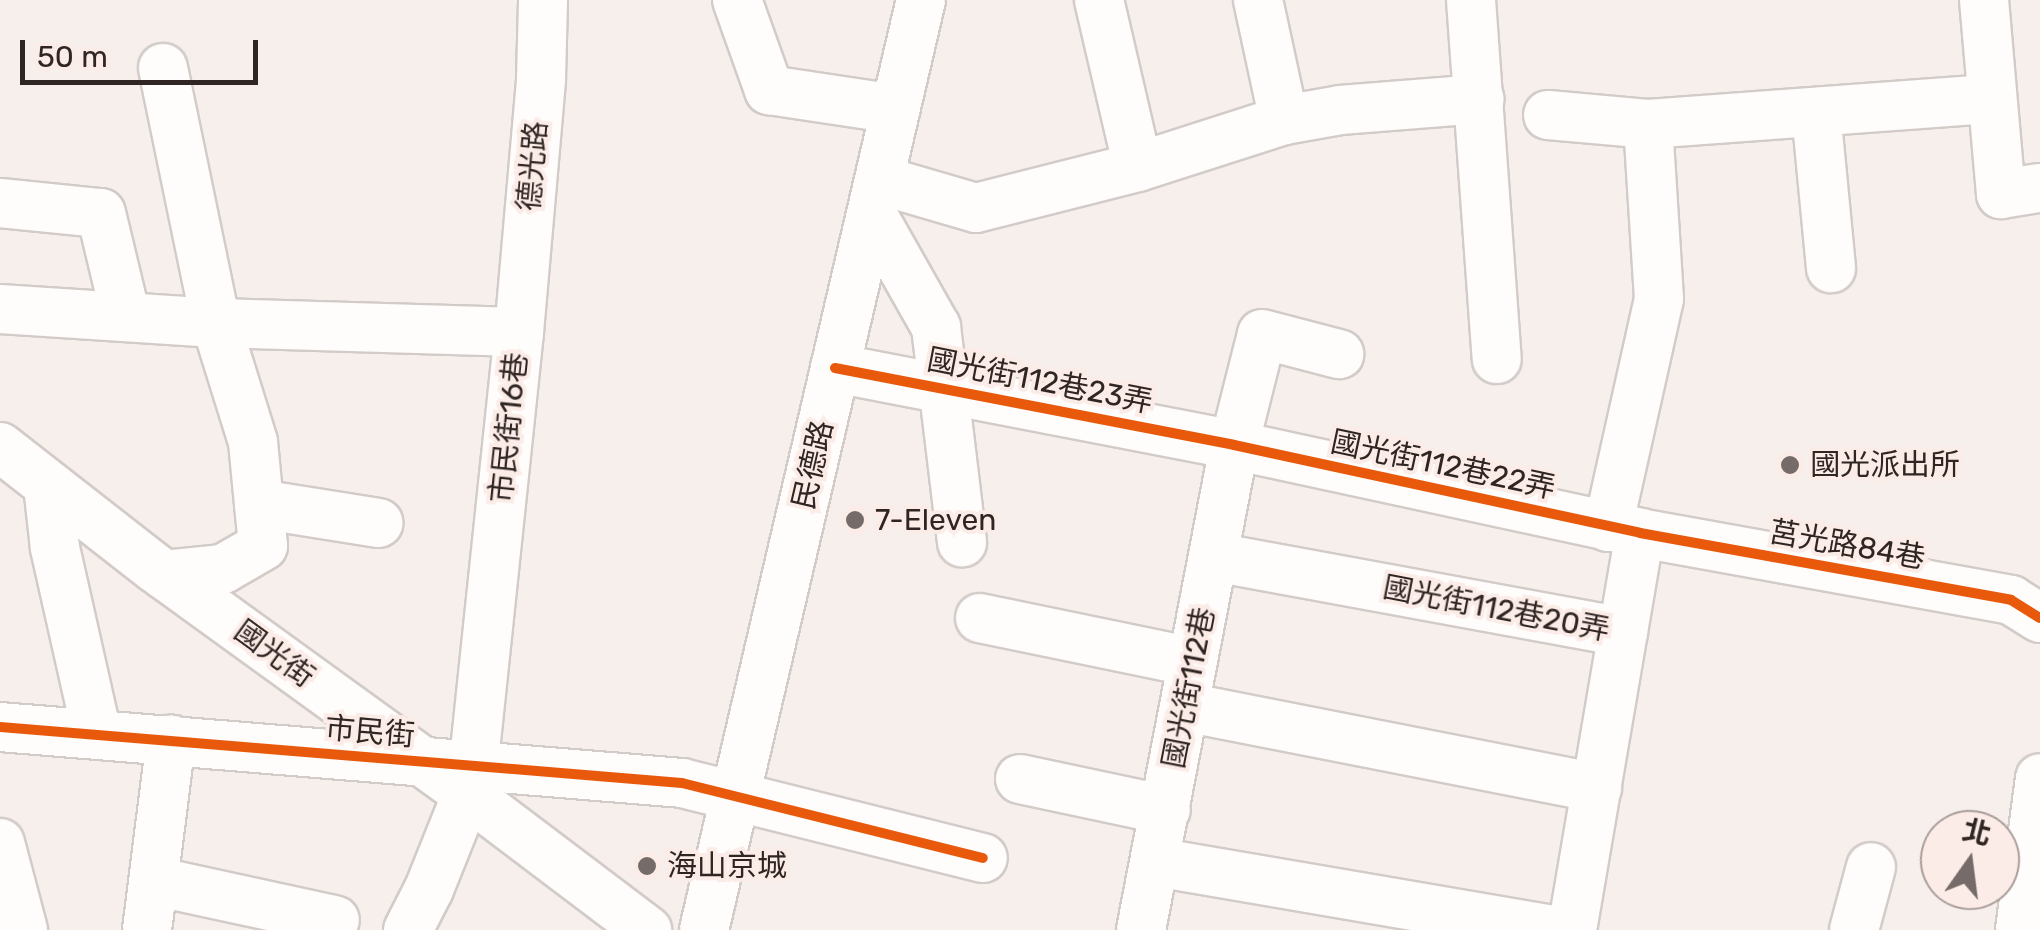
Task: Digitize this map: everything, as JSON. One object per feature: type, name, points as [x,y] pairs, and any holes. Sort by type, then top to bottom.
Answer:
[{"type":"street","name":"德光路","points":[[519,332],[541,78],[543,0]]},
{"type":"street","points":[[738,0],[769,90],[896,109]]},
{"type":"street","name":"民德路","points":[[704,930],[921,0]]},
{"type":"street","points":[[1099,0],[1138,167]]},
{"type":"street","points":[[1258,0],[1284,120]]},
{"type":"street","points":[[1471,0],[1497,359]]},
{"type":"street","points":[[1984,0],[1992,99],[2020,191]]},
{"type":"street","points":[[163,68],[216,323],[253,442],[263,546],[223,569],[164,575]]},
{"type":"street","points":[[876,197],[976,208],[1138,167],[1284,120],[1340,110],[1480,98]]},
{"type":"street","points":[[1548,116],[1648,124],[1992,99]]},
{"type":"street","points":[[1816,112],[1832,268]]},
{"type":"street","points":[[1623,632],[1624,530],[1659,299],[1648,124]]},
{"type":"street","points":[[876,197],[936,327],[962,542]]},
{"type":"street","points":[[0,203],[101,214],[126,317]]},
{"type":"street","name":"市民街16巷","points":[[0,309],[216,323],[519,332],[470,780],[430,890],[408,930]]},
{"type":"street","name":"國光街112巷","points":[[1141,930],[1234,446],[1262,334],[1339,354]]},
{"type":"street","name":"國光街112巷23弄","points":[[835,368],[1234,446]]},
{"type":"street","name":"國光街112巷22弄","points":[[1234,446],[1624,530]]},
{"type":"street","name":"國光街","points":[[0,447],[164,575],[424,762],[470,780],[646,930]]},
{"type":"street","points":[[48,485],[55,548],[97,734]]},
{"type":"street","points":[[259,504],[379,522]]},
{"type":"street","name":"莒光路84巷","points":[[1624,530],[2011,600],[2040,618]]},
{"type":"street","name":"國光街112巷20弄","points":[[1214,557],[1623,632],[1572,930]]},
{"type":"street","points":[[980,618],[1189,684],[1596,788]]},
{"type":"street","name":"市民街","points":[[0,728],[424,762]]},
{"type":"street","points":[[171,740],[159,909],[335,920]]},
{"type":"street","points":[[2020,930],[2037,832],[2040,778]]},
{"type":"street","points":[[1020,779],[1166,810]]},
{"type":"street","points":[[470,780],[682,783],[982,858]]},
{"type":"street","points":[[0,843],[23,930]]},
{"type":"street","points":[[1156,862],[1552,930]]},
{"type":"street","points":[[1854,930],[1871,867]]},
{"type":"cycle path","points":[[835,368],[1234,445],[1640,533],[2011,600],[2040,618]]},
{"type":"cycle path","points":[[0,727],[682,783],[983,858]]},
{"type":"place","name":"國光派出所","points":[[1790,465]]},
{"type":"place","name":"7-Eleven","points":[[855,520]]},
{"type":"place","name":"海山京城","points":[[647,866]]}]
